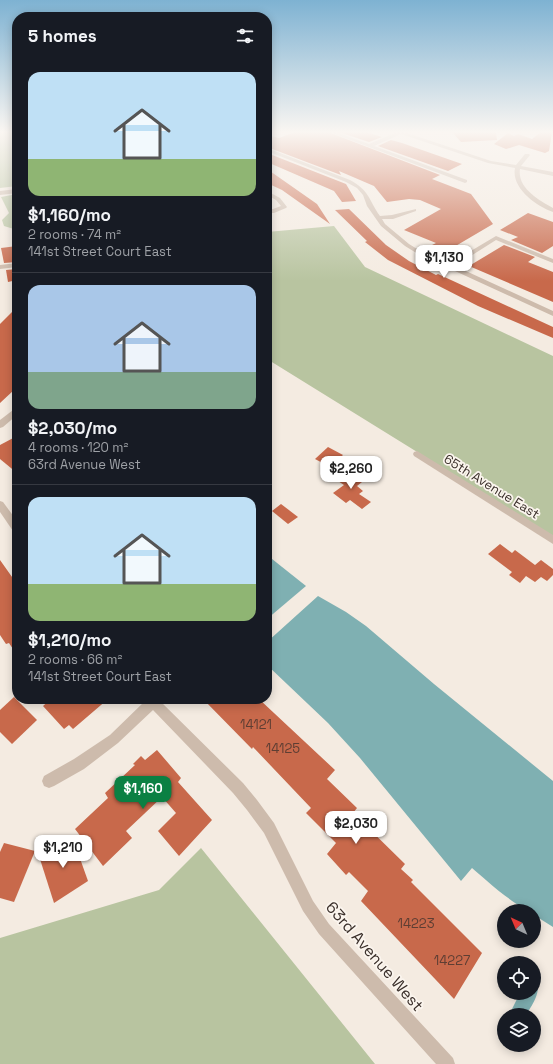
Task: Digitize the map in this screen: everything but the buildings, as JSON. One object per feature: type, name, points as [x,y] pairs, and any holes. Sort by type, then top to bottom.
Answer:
[{"type":"street","points":[[349,182],[359,187],[366,195],[370,206],[378,218],[407,245],[449,267],[553,314]]},
{"type":"street","points":[[520,182],[531,197],[553,210]]},
{"type":"street","points":[[0,193],[12,192]]},
{"type":"street","points":[[272,196],[278,199],[284,207],[280,210],[272,211]]},
{"type":"street","points":[[378,218],[394,217],[414,210]]},
{"type":"street","points":[[449,267],[496,238],[553,261]]},
{"type":"street","points":[[0,267],[12,266]]},
{"type":"street","points":[[0,425],[12,414]]},
{"type":"street","name":"65th Avenue East","points":[[417,454],[553,540]]},
{"type":"street","points":[[0,505],[12,521]]},
{"type":"street","points":[[50,781],[79,764],[114,739],[149,704]]},
{"type":"street","name":"63rd Avenue West","points":[[155,704],[238,788],[252,805],[269,828],[308,906],[324,929],[447,1064]]},
{"type":"green space","points":[[0,182],[12,182],[12,187],[0,188]]},
{"type":"green space","points":[[12,195],[12,228],[4,226],[2,220],[9,213],[1,197]]},
{"type":"green space","points":[[334,226],[365,267],[553,356],[553,536],[272,362],[272,232]]},
{"type":"green space","points":[[201,848],[375,1064],[0,1064],[0,938],[159,890]]},
{"type":"water","points":[[272,559],[306,586],[272,615]]},
{"type":"water","points":[[318,596],[346,612],[366,626],[434,684],[553,781],[553,927],[541,919],[541,904],[517,904],[472,868],[461,881],[360,758],[328,723],[272,670],[272,637]]},
{"type":"water","points":[[516,1000],[534,1000],[530,1008],[512,1008]]}]
